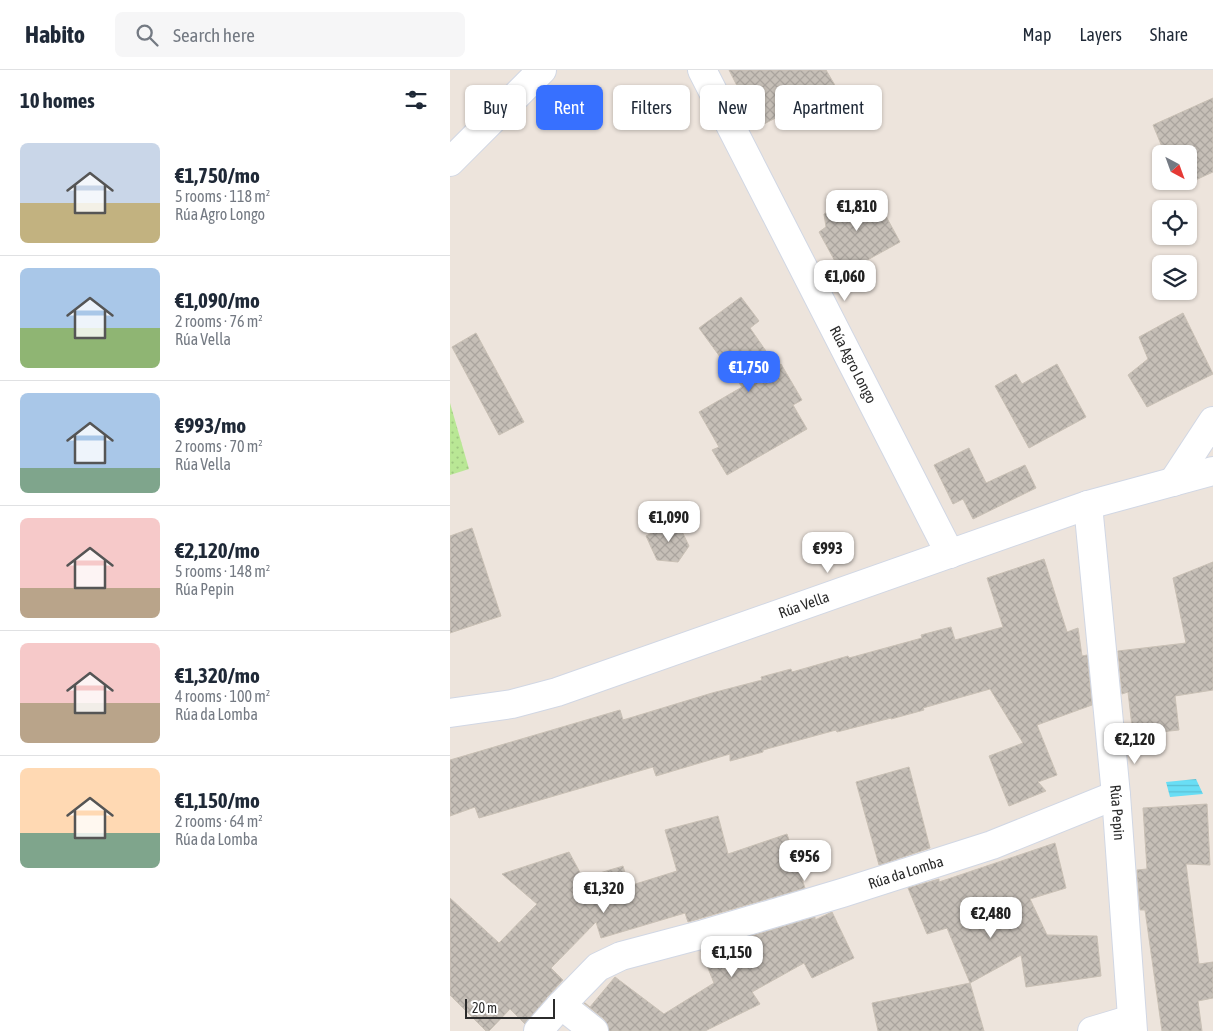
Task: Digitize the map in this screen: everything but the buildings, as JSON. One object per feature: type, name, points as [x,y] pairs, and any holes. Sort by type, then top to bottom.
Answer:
[{"type":"street","points":[[450,162],[542,70]]},
{"type":"street","name":"Rúa Agro Longo","points":[[702,70],[950,554]]},
{"type":"street","points":[[1173,482],[1213,421]]},
{"type":"street","name":"Rúa Vella","points":[[450,713],[512,704],[557,692],[1088,505],[1213,472]]},
{"type":"street","name":"Rúa Pepin","points":[[1088,505],[1116,796],[1132,1025]]},
{"type":"street","name":"Rúa da Lomba","points":[[538,1031],[598,967],[621,956],[704,934],[842,893],[992,845],[1116,796]]},
{"type":"street","points":[[561,1005],[594,1031]]},
{"type":"street","points":[[1092,1031],[1132,1025]]},
{"type":"green space","points":[[450,403],[469,469],[450,475]]},
{"type":"water","points":[[1196,779],[1203,794],[1170,797],[1166,782]]}]
